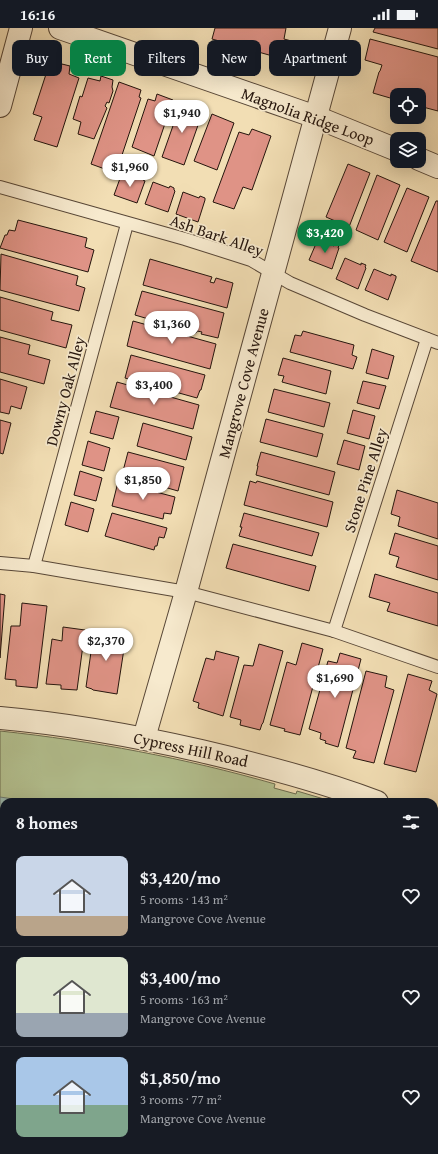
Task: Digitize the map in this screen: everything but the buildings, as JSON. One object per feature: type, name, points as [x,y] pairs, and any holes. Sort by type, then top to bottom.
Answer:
[{"type":"street","points":[[0,106],[21,28]]},
{"type":"street","name":"Magnolia Ridge Loop","points":[[60,28],[316,117],[390,147]]},
{"type":"street","name":"Mangrove Cove Avenue","points":[[144,738],[186,592],[340,28]]},
{"type":"street","points":[[426,162],[438,167]]},
{"type":"street","name":"Cypress Hill Road","points":[[0,718],[45,722],[144,738],[264,766],[346,790],[366,798]]},
{"type":"lane","name":"Ash Bark Alley","points":[[0,187],[127,224],[185,239],[252,260],[290,283],[432,341]]},
{"type":"lane","name":"Downy Oak Alley","points":[[34,566],[127,224]]},
{"type":"lane","name":"Stone Pine Alley","points":[[334,630],[432,341]]},
{"type":"lane","points":[[0,563],[34,566],[186,592],[334,630],[438,667]]},
{"type":"green space","points":[[0,731],[104,745],[173,758],[275,784],[274,788],[296,794],[297,791],[321,798],[0,798]]}]
